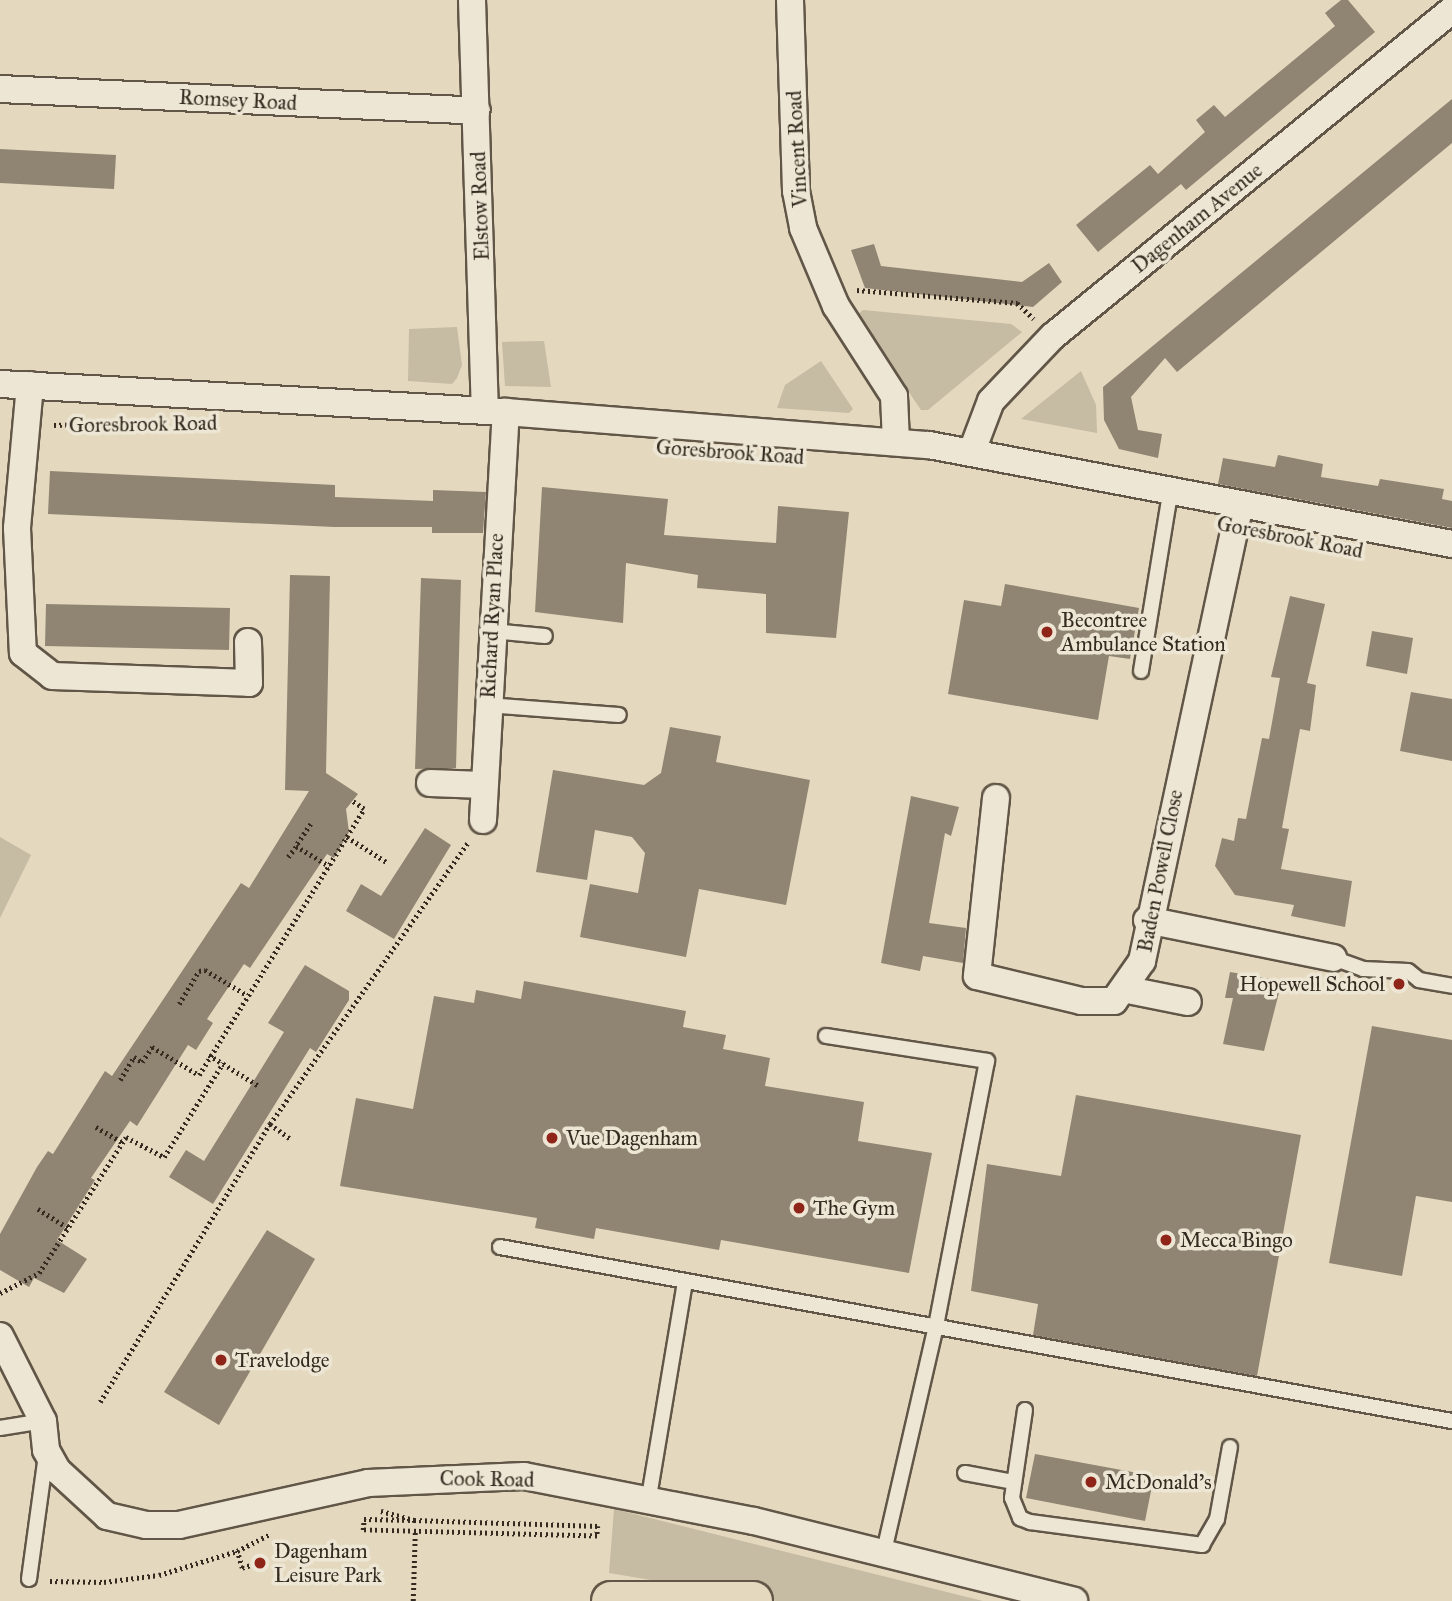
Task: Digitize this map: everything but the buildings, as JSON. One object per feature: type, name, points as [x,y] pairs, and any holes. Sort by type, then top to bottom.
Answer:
[{"type":"highway","points":[[611,1601],[753,1601]]},
{"type":"street","name":"Elstow Road","points":[[472,0],[496,412]]},
{"type":"street","name":"Vincent Road","points":[[790,0],[796,191],[803,228],[836,306],[894,396],[896,441]]},
{"type":"street","name":"Dagenham Avenue","points":[[972,451],[991,401],[1053,336],[1452,10]]},
{"type":"street","name":"Romsey Road","points":[[0,89],[477,111]]},
{"type":"street","name":"Goresbrook Road","points":[[0,384],[496,412],[896,441],[972,451],[1170,493],[1452,544]]},
{"type":"street","points":[[30,385],[30,423],[17,528],[23,653],[52,676],[249,683],[248,642]]},
{"type":"street","name":"Richard Ryan Place","points":[[483,820],[492,631],[496,412]]},
{"type":"street","name":"Baden Powell Close","points":[[1123,989],[1142,961],[1147,920],[1240,505]]},
{"type":"street","points":[[430,783],[483,785]]},
{"type":"street","points":[[996,798],[977,976],[1081,1001],[1114,1001],[1123,989],[1188,1002]]},
{"type":"street","points":[[1147,920],[1333,958]]},
{"type":"street","name":"Cook Road","points":[[0,1335],[43,1421],[46,1450],[57,1470],[107,1516],[146,1525],[179,1525],[368,1483],[450,1476],[524,1476],[649,1497],[884,1550],[1074,1601]]},
{"type":"lane","points":[[1141,671],[1170,493]]},
{"type":"lane","points":[[492,631],[545,636]]},
{"type":"lane","points":[[487,705],[619,715]]},
{"type":"lane","points":[[1333,958],[1363,969],[1409,971],[1419,981],[1452,986]]},
{"type":"lane","points":[[826,1036],[987,1061],[936,1326],[884,1550]]},
{"type":"lane","points":[[500,1247],[1452,1421]]},
{"type":"lane","points":[[649,1497],[685,1281]]},
{"type":"lane","points":[[1025,1410],[1014,1482],[1013,1508],[1030,1522],[1202,1545],[1217,1519],[1230,1447]]},
{"type":"lane","points":[[0,1428],[43,1421]]},
{"type":"lane","points":[[29,1578],[46,1450]]},
{"type":"lane","points":[[965,1473],[1014,1482]]},
{"type":"path","points":[[836,306],[858,289],[1017,303],[1053,336]]},
{"type":"path","name":"Goresbrook Road","points":[[30,423],[82,427],[150,421]]},
{"type":"path","points":[[120,1080],[134,1058],[142,1062],[152,1047],[199,1075],[364,810],[352,801]]},
{"type":"path","points":[[100,1402],[270,1124],[483,820]]},
{"type":"path","points":[[288,857],[311,824]]},
{"type":"path","points":[[347,836],[388,863]]},
{"type":"path","points":[[298,843],[329,866]]},
{"type":"path","points":[[179,1004],[199,971],[203,974],[205,970],[247,995]]},
{"type":"path","points":[[209,1055],[259,1086]]},
{"type":"path","points":[[0,1293],[39,1273],[126,1137],[164,1157],[223,1063]]},
{"type":"path","points":[[270,1124],[292,1140]]},
{"type":"path","points":[[96,1127],[122,1142]]},
{"type":"path","points":[[38,1209],[68,1227]]},
{"type":"path","points":[[379,1511],[414,1520]]},
{"type":"path","points":[[364,1519],[598,1526],[597,1536],[415,1531],[363,1530],[364,1519]]},
{"type":"path","points":[[413,1601],[415,1531]]},
{"type":"path","points":[[29,1578],[70,1584],[159,1575],[237,1551],[274,1533]]},
{"type":"path","points":[[237,1551],[242,1568],[260,1563]]},
{"type":"shaded area","points":[[863,310],[1011,324],[1022,332],[928,410],[921,410],[857,315]]},
{"type":"shaded area","points":[[457,327],[462,365],[452,384],[408,381],[409,329]]},
{"type":"shaded area","points":[[544,341],[551,387],[505,386],[502,342]]},
{"type":"shaded area","points":[[821,361],[853,409],[849,413],[777,408],[785,385]]},
{"type":"shaded area","points":[[1081,371],[1096,405],[1097,433],[1021,419]]},
{"type":"shaded area","points":[[0,837],[31,855],[0,918]]},
{"type":"shaded area","points":[[614,1509],[983,1601],[776,1601],[609,1573]]},
{"type":"place","name":"Becontree Ambulance Station","points":[[1047,632]]},
{"type":"place","name":"Hopewell School","points":[[1399,984]]},
{"type":"place","name":"Vue Dagenham","points":[[552,1138]]},
{"type":"place","name":"The Gym","points":[[799,1208]]},
{"type":"place","name":"Mecca Bingo","points":[[1166,1240]]},
{"type":"place","name":"Travelodge","points":[[221,1360]]},
{"type":"place","name":"McDonald's","points":[[1091,1482]]},
{"type":"place","name":"Dagenham Leisure Park","points":[[260,1563]]}]
